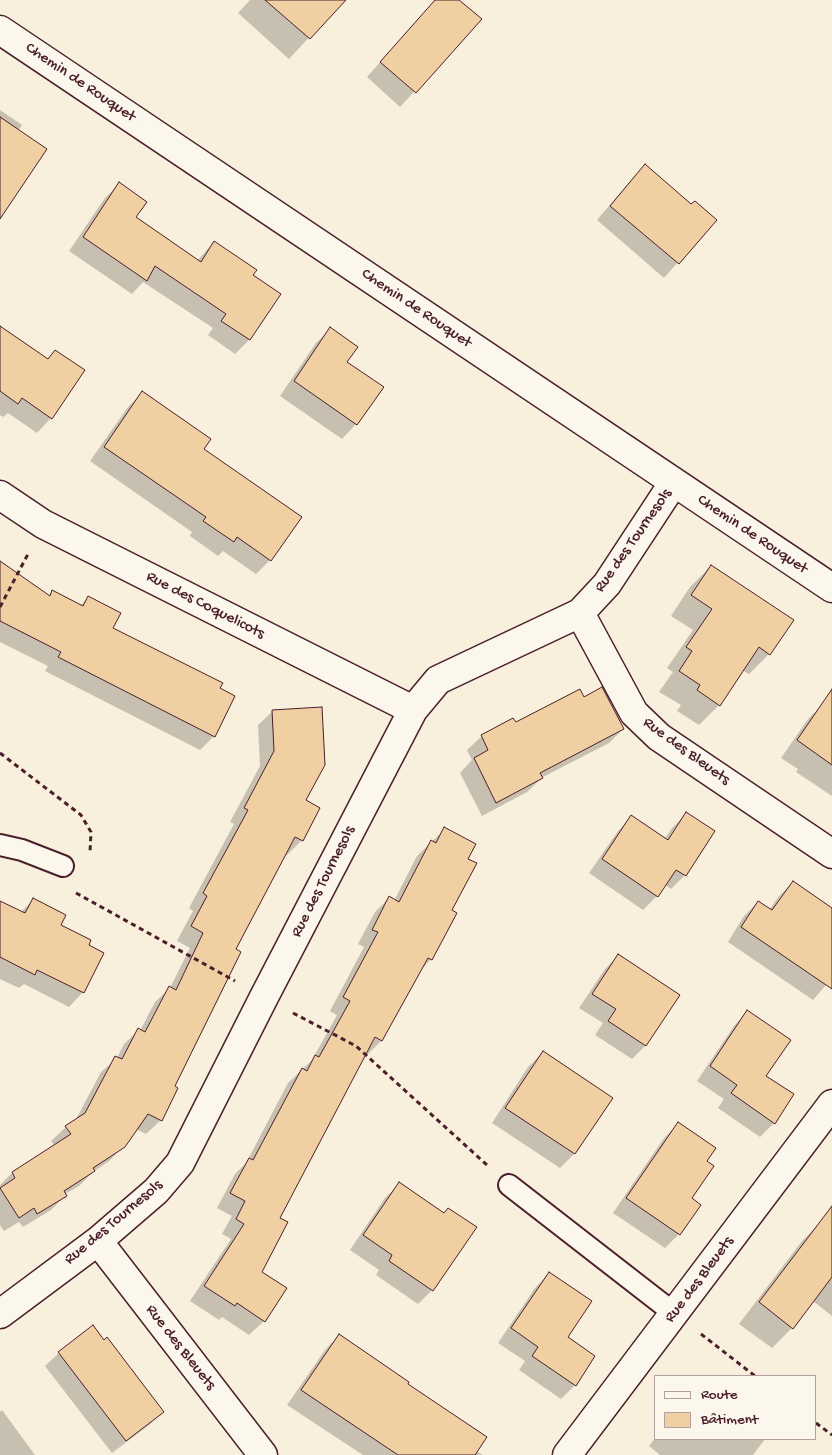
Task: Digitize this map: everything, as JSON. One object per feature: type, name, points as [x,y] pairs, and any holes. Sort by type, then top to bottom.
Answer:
[{"type":"street","name":"Chemin de Rouquet","points":[[0,30],[832,588]]},
{"type":"street","name":"Rue des Tournesols","points":[[2,1308],[98,1241],[156,1191],[180,1163],[413,710],[438,680],[580,614],[607,584],[674,482]]},
{"type":"street","name":"Rue des Coquelicots","points":[[0,496],[43,524],[413,710]]},
{"type":"street","name":"Rue des Bleuets","points":[[580,614],[634,713],[659,736],[832,854]]},
{"type":"street","name":"Rue des Bleuets","points":[[567,1455],[832,1104]]},
{"type":"street","name":"Rue des Bleuets","points":[[98,1241],[263,1455]]},
{"type":"lane","points":[[0,845],[22,850],[63,866]]},
{"type":"lane","points":[[509,1185],[675,1314]]},
{"type":"path","points":[[0,607],[43,524]]},
{"type":"path","points":[[0,752],[81,815],[91,832],[91,848],[82,872],[63,866]]},
{"type":"path","points":[[675,1314],[754,1375]]},
{"type":"path","points":[[817,1424],[832,1435]]},
{"type":"building","points":[[265,0],[346,0],[310,39]]},
{"type":"building","points":[[435,0],[459,0],[482,19],[416,93],[380,62]]},
{"type":"building","points":[[0,117],[47,149],[0,219]]},
{"type":"building","points":[[645,164],[691,204],[695,201],[717,220],[679,264],[610,206]]},
{"type":"building","points":[[119,182],[147,202],[136,217],[201,262],[214,241],[257,270],[253,275],[281,294],[250,340],[221,321],[226,314],[155,266],[147,281],[83,237]]},
{"type":"building","points":[[0,326],[48,359],[55,350],[85,370],[52,419],[22,398],[18,404],[0,391]]},
{"type":"building","points":[[330,327],[358,347],[347,362],[384,387],[357,425],[294,381]]},
{"type":"building","points":[[142,391],[211,439],[204,449],[302,517],[271,561],[237,537],[234,542],[203,521],[206,517],[104,447]]},
{"type":"building","points":[[0,561],[50,596],[52,590],[83,606],[88,596],[121,613],[113,628],[223,683],[220,688],[235,696],[215,737],[58,657],[61,652],[0,621]]},
{"type":"building","points":[[711,565],[794,620],[770,655],[759,647],[720,706],[697,690],[700,685],[679,671],[692,651],[686,647],[712,609],[691,595]]},
{"type":"building","points":[[602,687],[624,729],[540,773],[543,778],[496,803],[474,758],[488,750],[481,735],[513,718],[516,722],[580,689],[584,697]]},
{"type":"building","points":[[832,689],[832,765],[797,740]]},
{"type":"building","points":[[322,707],[325,765],[306,800],[320,808],[303,841],[295,837],[236,949],[241,952],[175,1086],[178,1088],[162,1121],[148,1114],[125,1147],[93,1168],[95,1171],[64,1191],[67,1196],[37,1214],[34,1208],[19,1218],[0,1188],[15,1178],[12,1172],[71,1134],[65,1126],[85,1113],[115,1056],[122,1059],[138,1028],[145,1032],[169,986],[176,990],[203,933],[191,926],[207,896],[203,893],[248,810],[244,808],[274,751],[272,710]]},
{"type":"building","points":[[686,812],[715,831],[686,876],[676,870],[658,897],[602,859],[631,815],[668,840]]},
{"type":"building","points":[[444,827],[476,844],[468,859],[477,863],[452,910],[457,913],[432,960],[428,958],[382,1041],[375,1037],[280,1218],[288,1222],[262,1272],[287,1288],[265,1322],[237,1303],[235,1306],[204,1286],[244,1224],[236,1219],[245,1201],[230,1193],[249,1158],[253,1160],[302,1068],[307,1071],[315,1055],[319,1057],[350,1001],[343,997],[378,932],[372,930],[389,896],[399,902],[431,840],[436,843]]},
{"type":"building","points":[[793,881],[832,908],[832,989],[741,927],[758,901],[772,910]]},
{"type":"building","points":[[33,898],[66,915],[61,925],[91,940],[89,945],[104,953],[84,993],[37,970],[35,975],[0,957],[0,901],[25,913]]},
{"type":"building","points":[[618,954],[680,995],[646,1046],[608,1021],[616,1009],[592,994]]},
{"type":"building","points":[[747,1010],[791,1040],[766,1076],[794,1094],[775,1124],[731,1093],[737,1085],[710,1066]]},
{"type":"building","points":[[543,1051],[613,1098],[575,1154],[505,1108]]},
{"type":"building","points":[[678,1122],[716,1148],[707,1161],[714,1166],[692,1198],[701,1205],[680,1235],[626,1198]]},
{"type":"building","points":[[399,1182],[444,1213],[448,1208],[477,1227],[433,1291],[389,1261],[392,1255],[363,1235]]},
{"type":"building","points":[[832,1206],[832,1277],[793,1329],[759,1302]]},
{"type":"building","points":[[549,1272],[592,1301],[568,1337],[595,1356],[576,1386],[532,1356],[538,1347],[511,1328]]},
{"type":"building","points":[[93,1325],[104,1340],[107,1337],[164,1412],[126,1441],[58,1352]]},
{"type":"building","points":[[339,1334],[409,1382],[408,1384],[487,1437],[475,1455],[398,1455],[301,1390]]}]
